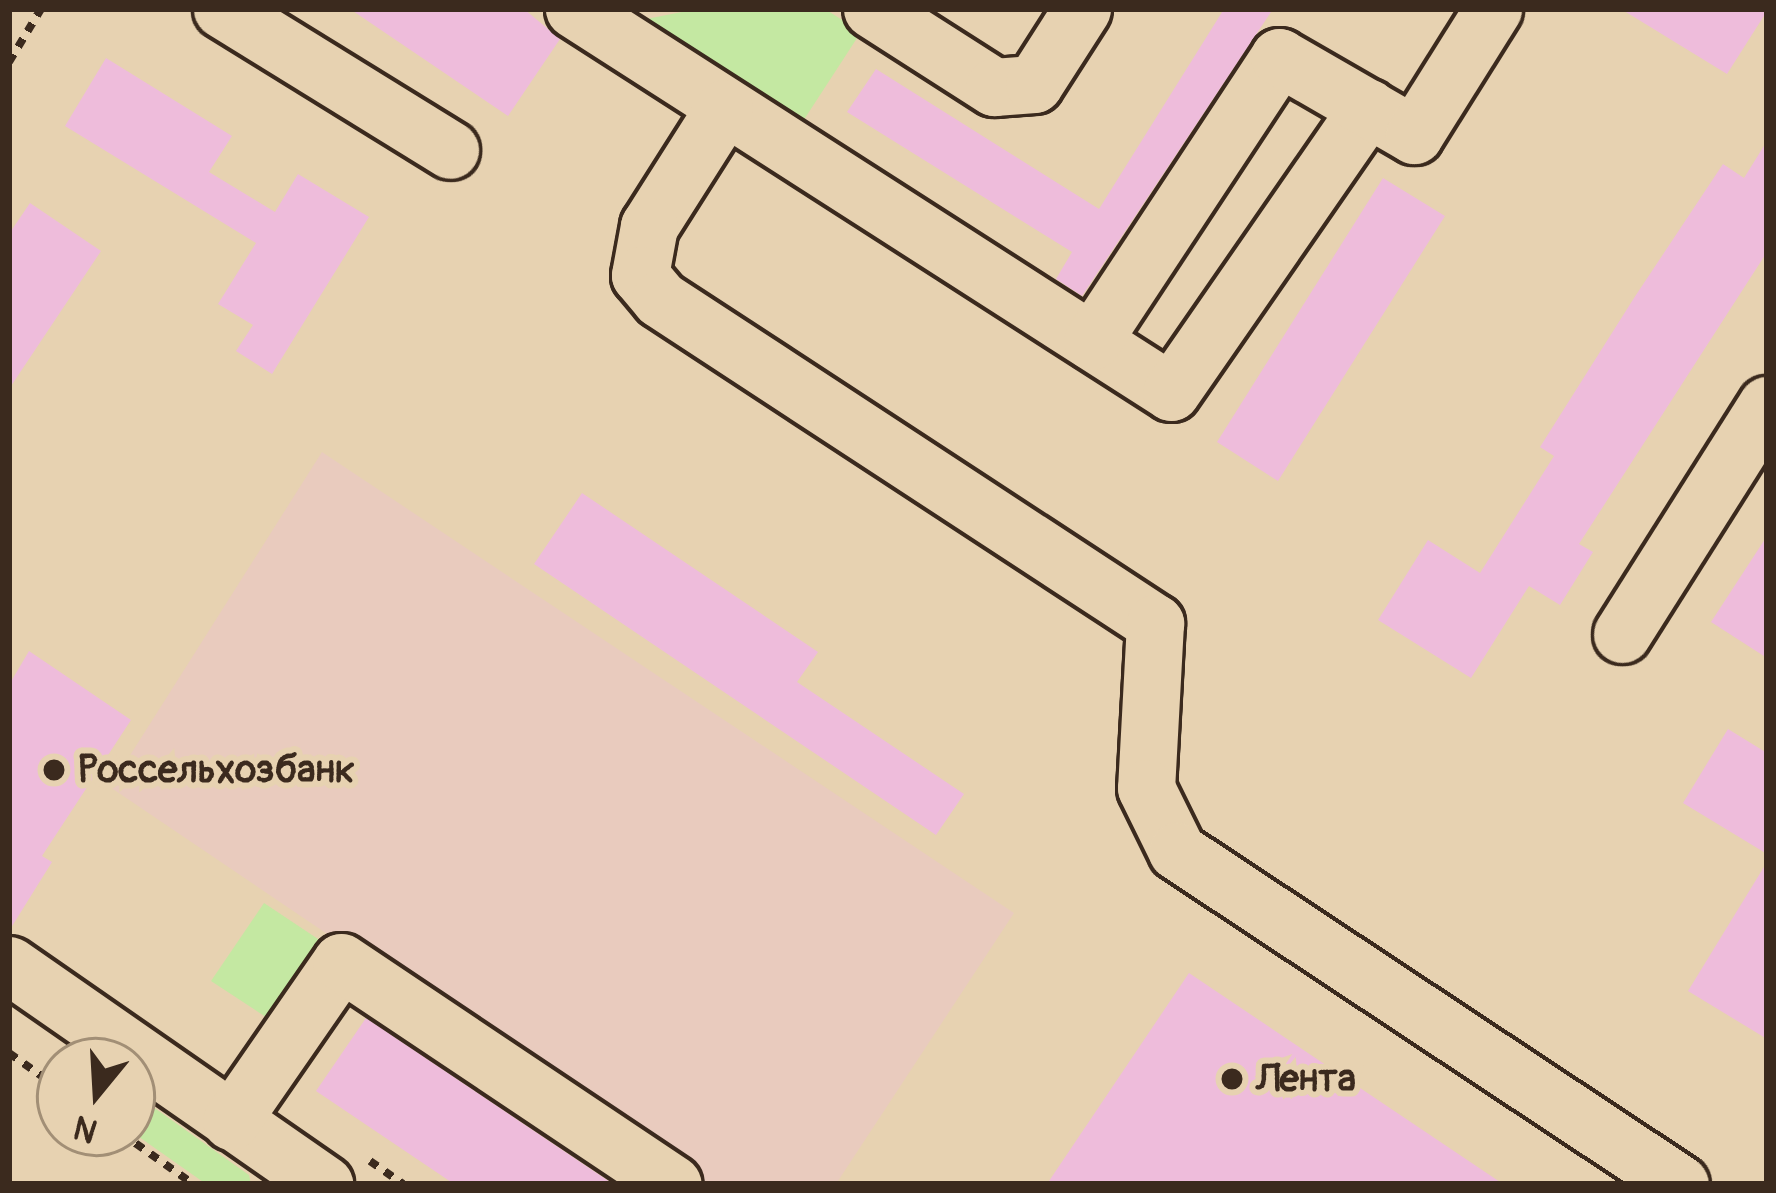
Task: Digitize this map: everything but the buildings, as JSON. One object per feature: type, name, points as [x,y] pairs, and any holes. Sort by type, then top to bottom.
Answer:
[{"type":"street","points":[[222,9],[450,150]]},
{"type":"street","points":[[582,15],[655,9]]},
{"type":"street","points":[[872,9],[994,87],[1034,84],[1082,9]]},
{"type":"street","points":[[1092,341],[1279,57],[1414,134],[1493,9]]},
{"type":"street","points":[[582,15],[1171,392],[1369,108]]},
{"type":"street","points":[[724,107],[649,226],[640,275],[660,299],[1155,623],[1147,788],[1177,851],[1680,1184]]},
{"type":"street","points":[[1622,634],[1767,405]]},
{"type":"street","points":[[231,1121],[340,962],[672,1184]]},
{"type":"street","points":[[9,964],[307,1179]]},
{"type":"path","points":[[9,62],[41,9]]},
{"type":"path","points":[[9,1053],[36,1072]]},
{"type":"path","points":[[155,1157],[193,1184]]},
{"type":"shaded area","points":[[322,452],[1014,913],[836,1184],[697,1184],[110,787]]},
{"type":"green space","points":[[697,9],[825,9],[861,32],[794,135],[626,23]]},
{"type":"green space","points":[[264,903],[330,947],[278,1025],[211,981]]},
{"type":"green space","points":[[156,1109],[249,1175],[251,1184],[206,1184],[156,1149]]},
{"type":"place","name":"Россельхозбанк","points":[[54,770]]},
{"type":"place","name":"Лента","points":[[1232,1079]]}]
